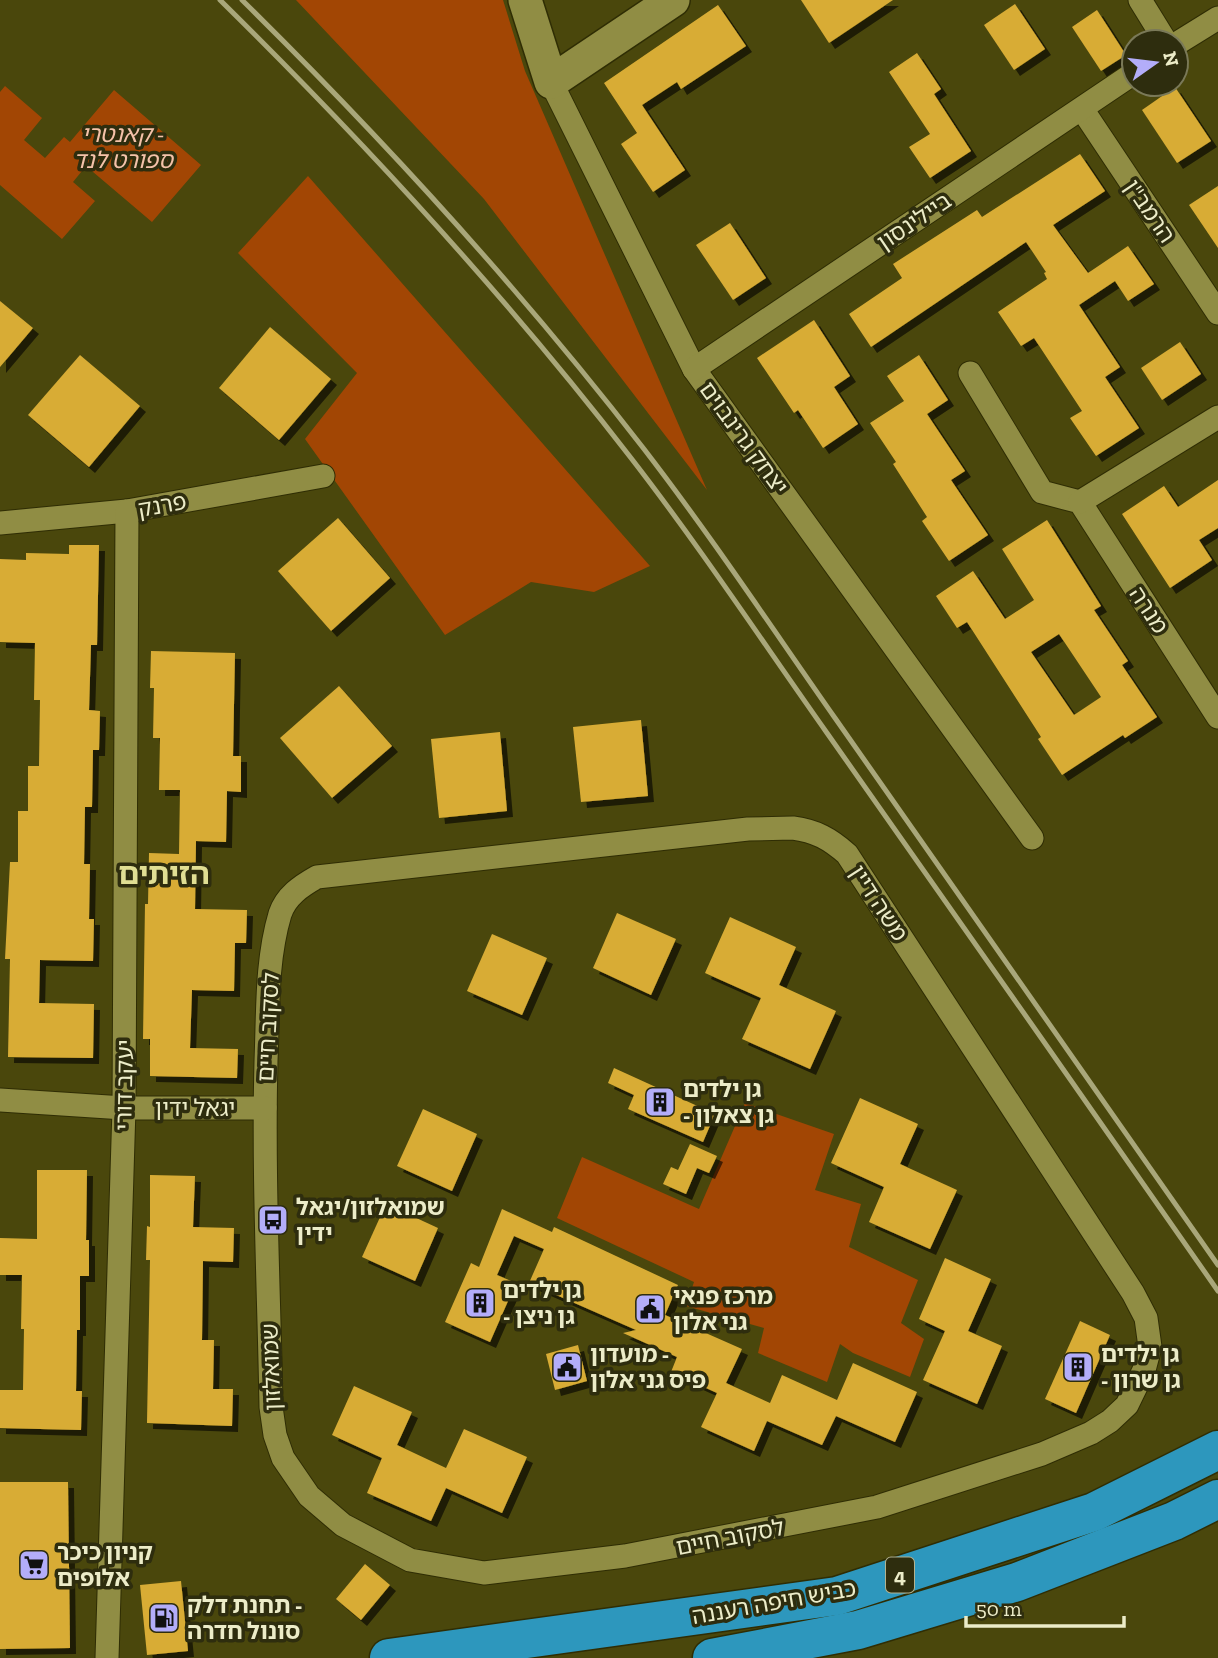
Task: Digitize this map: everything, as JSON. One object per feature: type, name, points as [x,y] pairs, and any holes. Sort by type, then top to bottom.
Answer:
[{"type":"highway","name":"כביש חיפה רעננה","points":[[389,1658],[564,1650],[837,1596],[1094,1512],[1218,1450]]},
{"type":"highway","name":"כביש חיפה רעננה","points":[[712,1658],[858,1630],[1017,1582],[1174,1521],[1218,1499]]},
{"type":"street","name":"יצחק גרינבוים","points":[[525,0],[551,82],[694,369],[1032,838]]},
{"type":"street","points":[[551,82],[673,0]]},
{"type":"street","points":[[1140,0],[1157,28]]},
{"type":"street","points":[[1190,35],[1218,18]]},
{"type":"street","name":"ביילינסון","points":[[694,369],[1120,83]]},
{"type":"street","name":"הרמב\"ן","points":[[1082,109],[1218,313]]},
{"type":"street","points":[[970,373],[1042,492],[1080,502],[1218,417]]},
{"type":"street","name":"פרנק","points":[[0,523],[127,511],[323,476]]},
{"type":"street","name":"מנרה","points":[[1080,502],[1218,717]]},
{"type":"street","name":"יעקב דורי","points":[[107,1658],[124,1108],[127,511]]},
{"type":"street","name":"משה דיין","points":[[273,946],[281,911],[296,889],[317,877],[748,829],[811,830],[829,838],[847,854],[1146,1318],[1150,1347],[1144,1370],[1128,1405],[1091,1433],[1042,1454]]},
{"type":"street","name":"לסקוב חיים","points":[[265,1108],[268,988],[273,946]]},
{"type":"street","name":"יגאל ידין","points":[[0,1100],[124,1108],[265,1108]]},
{"type":"street","name":"שמואלזון","points":[[265,1108],[271,1406],[275,1434],[283,1458],[309,1496],[343,1525],[410,1560]]},
{"type":"street","name":"לסקוב חיים","points":[[410,1560],[484,1573],[625,1556],[877,1507],[1042,1454]]},
{"type":"green space","points":[[296,0],[503,0],[525,71],[707,490],[484,199]]},
{"type":"green space","name":"קאנטרי - ספורט לנד","points":[[5,86],[42,118],[24,140],[45,158],[64,137],[70,142],[114,90],[201,165],[152,222],[86,166],[73,182],[95,201],[62,239],[0,185],[0,92]]},
{"type":"green space","points":[[308,176],[650,566],[594,592],[531,582],[445,635],[305,439],[357,373],[238,253]]},
{"type":"green space","points":[[745,1103],[834,1134],[815,1190],[861,1204],[849,1247],[918,1280],[901,1323],[924,1339],[910,1377],[853,1353],[840,1344],[827,1382],[758,1353],[764,1328],[686,1306],[694,1282],[557,1218],[582,1157],[699,1209]]},
{"type":"building","points":[[801,0],[893,0],[829,43]]},
{"type":"building","points":[[1015,4],[1045,49],[1014,70],[984,25]]},
{"type":"building","points":[[718,5],[746,46],[681,89],[677,82],[642,105],[685,170],[653,192],[621,144],[637,133],[604,83]]},
{"type":"building","points":[[1097,10],[1120,46],[1120,59],[1101,71],[1072,27]]},
{"type":"building","points":[[917,53],[941,89],[934,94],[971,151],[930,178],[909,147],[930,134],[889,72]]},
{"type":"building","points":[[1159,98],[1182,98],[1211,141],[1177,163],[1142,110]]},
{"type":"building","points":[[1080,154],[1105,191],[1053,225],[1088,273],[1128,246],[1154,284],[1128,301],[1115,281],[1079,305],[1120,367],[1105,377],[1139,428],[1096,456],[1070,418],[1082,411],[1034,338],[1021,346],[998,312],[1047,279],[1044,273],[1046,272],[1026,242],[871,347],[849,314],[902,278],[893,264],[977,210],[982,217]]},
{"type":"building","points":[[1218,186],[1218,248],[1189,205]]},
{"type":"building","points":[[730,223],[766,278],[733,300],[696,245]]},
{"type":"building","points":[[0,301],[33,328],[0,367]]},
{"type":"building","points":[[814,320],[850,376],[834,387],[858,424],[823,448],[798,410],[794,413],[757,358]]},
{"type":"building","points":[[270,327],[331,379],[279,440],[219,388]]},
{"type":"building","points":[[1180,342],[1201,374],[1162,400],[1141,368]]},
{"type":"building","points":[[80,355],[140,406],[89,467],[28,415]]},
{"type":"building","points":[[919,355],[948,400],[927,414],[965,471],[951,480],[988,535],[949,561],[922,521],[927,517],[870,423],[904,401],[887,376]]},
{"type":"building","points":[[1218,480],[1218,528],[1199,540],[1212,560],[1170,588],[1122,514],[1164,486],[1178,507]]},
{"type":"building","points":[[338,518],[390,578],[331,631],[278,571]]},
{"type":"building","points":[[1047,520],[1101,606],[1094,610],[1128,661],[1122,665],[1157,717],[1125,738],[1123,735],[1062,775],[1038,739],[1041,737],[967,622],[957,628],[936,596],[973,571],[1005,619],[1034,600],[1002,549]],"holes":[[[1059,634],[1101,697],[1074,715],[1031,652]]]},
{"type":"building","points":[[69,545],[99,545],[97,645],[91,645],[89,710],[100,711],[99,750],[93,750],[92,807],[85,807],[84,864],[90,864],[89,919],[94,919],[93,961],[40,960],[39,1003],[94,1004],[93,1058],[8,1057],[10,959],[5,959],[10,862],[18,862],[18,811],[28,811],[28,766],[39,766],[40,700],[34,700],[35,643],[0,642],[0,559],[26,560],[26,553],[69,554]]},
{"type":"building","points":[[151,651],[235,653],[233,756],[241,756],[241,792],[227,791],[226,842],[196,841],[195,909],[247,910],[246,943],[235,943],[234,991],[192,990],[190,1048],[238,1049],[237,1078],[150,1076],[150,1039],[143,1039],[145,904],[148,904],[149,853],[179,854],[180,790],[159,790],[160,738],[153,738],[154,688],[150,688]]},
{"type":"building","points":[[339,686],[392,746],[332,798],[280,738]]},
{"type":"building","points":[[641,720],[648,796],[581,802],[573,727]]},
{"type":"building","points":[[500,732],[507,811],[439,818],[431,739]]},
{"type":"building","points":[[617,913],[676,939],[651,995],[593,968]]},
{"type":"building","points":[[730,917],[796,947],[779,985],[836,1011],[810,1069],[742,1039],[761,998],[705,973]]},
{"type":"building","points":[[492,934],[547,958],[522,1015],[467,991]]},
{"type":"building","name":"גן ילדים - גן צאלון","points":[[614,1068],[715,1114],[703,1142],[628,1109],[634,1095],[608,1083]]},
{"type":"building","points":[[860,1098],[918,1124],[900,1164],[957,1190],[930,1249],[869,1222],[884,1187],[831,1163]]},
{"type":"building","points":[[423,1109],[477,1134],[452,1191],[397,1166]]},
{"type":"building","points":[[690,1144],[717,1156],[709,1173],[697,1168],[686,1194],[663,1184],[671,1167],[678,1170]]},
{"type":"building","points":[[37,1170],[87,1170],[86,1240],[89,1240],[89,1276],[80,1276],[80,1330],[77,1330],[76,1391],[82,1391],[81,1430],[0,1428],[0,1390],[23,1390],[24,1329],[21,1329],[22,1275],[0,1275],[0,1238],[37,1239]]},
{"type":"building","points":[[150,1175],[195,1176],[193,1227],[234,1228],[233,1262],[203,1261],[202,1340],[214,1340],[213,1389],[233,1389],[232,1426],[147,1423],[150,1260],[146,1260],[147,1226],[150,1227]]},
{"type":"building","points":[[386,1204],[438,1228],[415,1281],[362,1257]]},
{"type":"building","points":[[502,1209],[552,1232],[554,1227],[678,1285],[665,1315],[742,1349],[726,1383],[770,1403],[782,1375],[837,1400],[853,1363],[917,1392],[895,1442],[836,1416],[822,1445],[767,1421],[754,1451],[701,1427],[717,1393],[671,1372],[677,1357],[623,1333],[636,1330],[529,1283],[544,1249],[514,1236],[497,1275],[516,1283],[490,1342],[445,1322],[471,1263],[479,1267]]},
{"type":"building","points":[[945,1258],[991,1279],[968,1331],[1002,1346],[977,1404],[923,1380],[945,1331],[919,1319]]},
{"type":"building","name":"גן ילדים - גן שרון","points":[[1080,1321],[1110,1335],[1076,1413],[1045,1399]]},
{"type":"building","name":"מועדון - פיס גני אלון","points":[[578,1345],[587,1381],[555,1390],[546,1354]]},
{"type":"building","points":[[354,1386],[412,1412],[397,1445],[446,1468],[464,1429],[527,1457],[502,1513],[446,1488],[431,1521],[367,1493],[382,1458],[332,1435]]},
{"type":"building","name":"קניון כיכר אלופים","points":[[0,1482],[68,1482],[70,1648],[0,1649]]},
{"type":"building","points":[[365,1564],[390,1585],[361,1620],[336,1599]]},
{"type":"building","name":"תחנת דלק - סונול חדרה","points":[[181,1581],[188,1651],[147,1655],[140,1585]]},
{"type":"railway","points":[[220,0],[433,222],[535,338],[631,458],[706,560],[1218,1291]]},
{"type":"railway","points":[[242,0],[400,162],[500,274],[644,449],[717,549],[1218,1265]]},
{"type":"place","name":"גן ילדים - גן צאלון","points":[[660,1102]]},
{"type":"place","name":"שמואלזון/יגאל ידין","points":[[273,1220]]},
{"type":"place","name":"גן ילדים - גן ניצן","points":[[480,1303]]},
{"type":"place","name":"מרכז פנאי גני אלון","points":[[650,1309]]},
{"type":"place","name":"מועדון - פיס גני אלון","points":[[567,1367]]},
{"type":"place","name":"גן ילדים - גן שרון","points":[[1078,1367]]},
{"type":"place","name":"קניון כיכר אלופים","points":[[34,1565]]},
{"type":"place","name":"תחנת דלק - סונול חדרה","points":[[164,1618]]},
{"type":"district","name":"הזיתים","points":[[164,874]]}]
